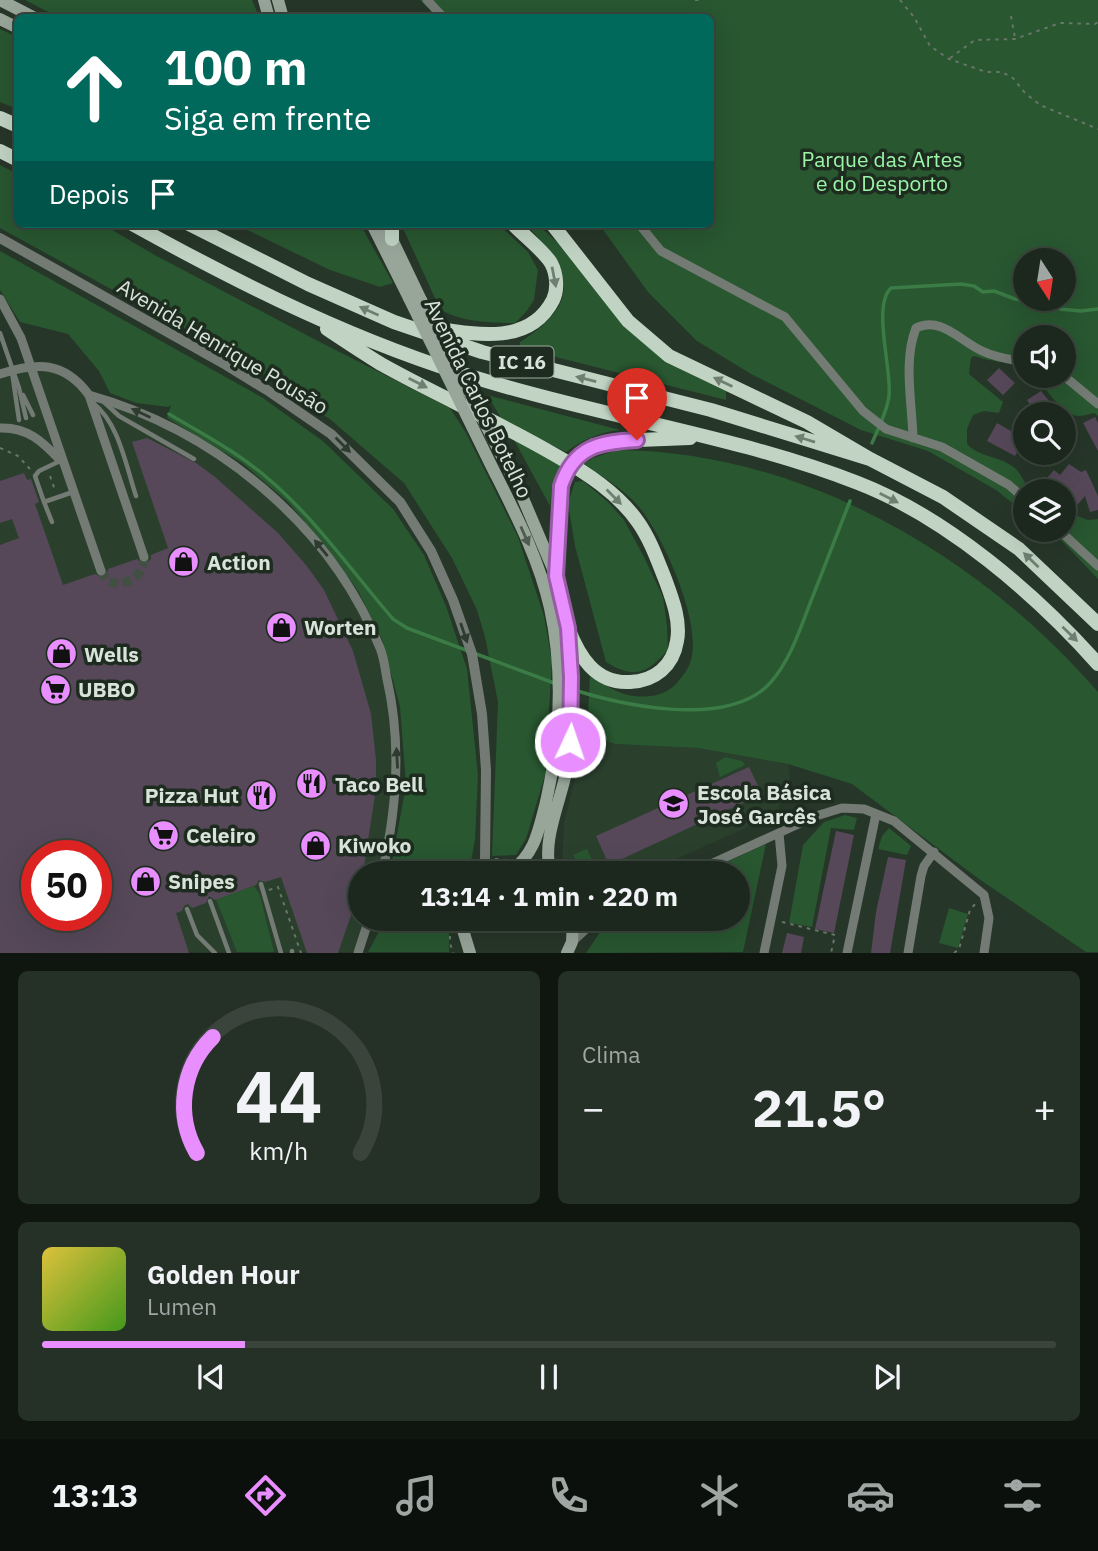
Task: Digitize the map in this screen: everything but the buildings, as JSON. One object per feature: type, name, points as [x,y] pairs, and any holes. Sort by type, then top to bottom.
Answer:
[{"type":"highway","name":"IC 16","points":[[140,228],[297,310],[408,355],[480,380],[545,398],[768,453],[860,484],[930,519],[1002,570],[1098,664]]},
{"type":"highway","name":"IC 16","points":[[197,228],[308,284],[394,321],[482,352],[711,410],[870,459],[943,497],[1019,549],[1098,624]]},
{"type":"highway","points":[[392,239],[393,228]]},
{"type":"highway","points":[[394,321],[476,334],[500,334],[522,330],[540,318],[556,294],[551,263],[517,228]]},
{"type":"highway","points":[[555,228],[628,321],[669,356],[807,422],[870,459]]},
{"type":"highway","points":[[297,310],[381,364],[521,435],[574,466],[606,489],[637,520],[654,551],[673,602],[678,639],[673,657],[661,673],[640,681],[619,683],[600,676],[583,661],[568,628]]},
{"type":"highway","points":[[556,576],[561,486],[565,473],[578,456],[594,445],[613,441],[709,437]]},
{"type":"main road","points":[[0,0],[27,14]]},
{"type":"main road","name":"Avenida Carlos Botelho","points":[[374,228],[519,489],[556,576],[568,628],[571,677],[571,726],[567,766],[532,850],[524,861]]},
{"type":"main road","name":"Avenida Carlos Botelho","points":[[388,228],[415,299],[517,518],[549,605],[556,647],[558,712],[548,847],[550,861]]},
{"type":"main road","points":[[463,931],[470,953]]},
{"type":"street","points":[[426,0],[440,14]]},
{"type":"street","points":[[642,228],[661,251],[785,317],[863,411],[886,429],[942,447],[1013,489]]},
{"type":"street","name":"Avenida Henrique Pousão","points":[[0,238],[226,365],[331,434],[400,502],[431,551],[453,600],[472,654],[482,714],[486,770],[484,861]]},
{"type":"street","points":[[0,299],[21,338],[101,572]]},
{"type":"street","points":[[913,438],[910,364],[916,328],[926,323],[942,326],[983,351],[1013,359]]},
{"type":"street","points":[[0,374],[22,368],[46,366],[71,375],[94,399],[144,557]]},
{"type":"street","points":[[1076,386],[1098,404]]},
{"type":"street","points":[[94,399],[140,411],[212,449],[293,515],[325,551],[354,597],[381,649],[392,697],[398,763],[392,830],[385,861]]},
{"type":"street","points":[[0,428],[14,429],[35,436],[61,461]]},
{"type":"street","points":[[1072,542],[1098,566]]},
{"type":"street","points":[[717,861],[816,816],[842,808],[864,809],[894,821],[984,895],[989,918],[984,953]]},
{"type":"street","points":[[847,953],[876,814]]},
{"type":"street","points":[[764,953],[782,866],[779,833]]},
{"type":"street","points":[[908,953],[921,876],[934,852]]},
{"type":"street","points":[[358,953],[365,931]]},
{"type":"street","points":[[569,947],[585,931]]},
{"type":"lane","points":[[0,333],[26,418]]},
{"type":"lane","points":[[11,364],[19,420]]},
{"type":"lane","points":[[19,388],[33,415]]},
{"type":"lane","points":[[94,399],[194,459]]},
{"type":"lane","points":[[94,399],[112,427],[136,496]]},
{"type":"lane","points":[[51,522],[35,476],[61,461]]},
{"type":"lane","points":[[44,502],[72,492]]},
{"type":"lane","points":[[261,884],[281,953]]},
{"type":"lane","points":[[211,901],[229,953]]},
{"type":"lane","points":[[187,909],[197,935],[215,953]]},
{"type":"path","points":[[695,0],[701,0]]},
{"type":"path","points":[[900,0],[914,17],[930,46],[949,59],[986,72],[1001,72],[1012,77],[1025,93],[1040,105],[1098,129]]},
{"type":"path","points":[[1011,16],[1015,39]]},
{"type":"path","points":[[949,59],[975,40],[1015,39],[1050,25],[1096,24]]},
{"type":"path","points":[[0,448],[18,456],[32,470]]},
{"type":"path","points":[[47,467],[57,497]]},
{"type":"path","points":[[485,858],[492,861]]},
{"type":"path","points":[[263,892],[278,887],[301,953]]},
{"type":"path","points":[[954,953],[959,949],[971,909],[984,895]]},
{"type":"path","points":[[788,925],[835,935],[831,953]]},
{"type":"path","points":[[450,931],[453,953]]},
{"type":"shaded area","points":[[21,367],[59,369],[89,395],[212,449],[260,487],[325,551],[381,649],[398,763],[384,861],[348,861],[348,931],[365,931],[358,952],[0,952],[0,374]]},
{"type":"shaded area","name":"Escola Básica José Garcês","points":[[587,734],[615,744],[698,748],[788,764],[790,778],[786,790],[779,796],[779,813],[672,861],[562,861],[564,822]]},
{"type":"green space","points":[[25,0],[252,0],[258,14],[52,14]]},
{"type":"green space","name":"Parque das Artes e do Desporto","points":[[420,0],[1098,0],[1098,416],[1094,413],[1076,415],[1076,402],[1057,402],[1045,388],[1076,388],[1076,325],[1013,325],[1013,364],[974,356],[971,358],[969,374],[1003,402],[999,413],[984,411],[973,415],[967,429],[967,444],[977,452],[1007,463],[1019,472],[1023,479],[1013,479],[1013,503],[996,490],[928,451],[861,430],[751,374],[697,341],[648,292],[602,228],[714,228],[714,14],[432,14]]},
{"type":"green space","points":[[0,29],[14,36],[14,108],[0,102]]},
{"type":"green space","points":[[0,165],[14,172],[14,228],[109,228],[314,339],[450,408],[466,433],[518,537],[544,616],[552,662],[545,775],[526,839],[516,855],[492,856],[498,702],[477,610],[452,558],[404,483],[331,420],[249,365],[0,228]]},
{"type":"green space","points":[[243,228],[362,228],[393,283],[380,287],[330,270]]},
{"type":"green space","points":[[403,228],[502,228],[528,252],[538,270],[534,300],[515,323],[466,319],[440,309]]},
{"type":"green space","points":[[529,228],[541,228],[568,252],[680,369],[726,391],[726,400],[520,348],[520,342],[554,314],[564,286],[561,272],[541,241]]},
{"type":"green space","points":[[0,251],[263,398],[324,442],[393,509],[424,555],[446,606],[467,669],[478,775],[475,840],[471,861],[392,861],[406,785],[400,707],[382,639],[358,591],[328,549],[288,502],[242,463],[167,418],[171,405],[168,407],[136,403],[110,393],[99,371],[68,334],[20,322],[0,290]]},
{"type":"green space","points":[[487,395],[620,430],[592,437],[566,452],[503,421]]},
{"type":"green space","points":[[514,440],[562,464],[552,485],[550,506]]},
{"type":"green space","points":[[617,450],[686,455],[753,469],[819,491],[882,520],[942,555],[999,597],[1051,642],[1098,692],[1098,952],[1086,952],[979,879],[852,784],[788,764],[698,748],[615,744],[587,734],[590,676],[623,694],[643,697],[657,695],[675,685],[688,668],[692,655],[693,639],[685,599],[658,537],[633,501],[584,464]]},
{"type":"green space","points":[[583,481],[624,520],[663,597],[668,650],[647,669],[625,671],[606,662],[575,546],[568,503],[575,482]]},
{"type":"green space","points":[[1076,516],[1088,520],[1098,519],[1098,579],[1063,542],[1076,542]]},
{"type":"green space","points":[[725,757],[742,761],[745,765],[720,777],[716,763]]},
{"type":"green space","points":[[845,815],[857,818],[854,830],[831,828],[812,927],[789,923],[803,845],[824,822]]},
{"type":"green space","points":[[889,828],[911,846],[907,855],[878,849],[882,836]]},
{"type":"green space","points":[[766,844],[750,919],[750,861],[729,861]]},
{"type":"green space","points":[[587,849],[592,861],[576,861],[573,855]]},
{"type":"green space","points":[[254,886],[260,895],[274,952],[237,952],[216,899]]},
{"type":"green space","points":[[949,908],[968,914],[958,948],[939,943]]},
{"type":"green space","points":[[379,931],[449,931],[449,952],[368,952]]},
{"type":"green space","points":[[601,931],[747,931],[743,952],[586,953]]},
{"type":"waterway","points":[[872,443],[889,396],[883,309],[891,288],[961,284],[1015,299],[1048,303],[1060,309],[1098,309]]},
{"type":"waterway","points":[[169,414],[235,454],[289,497],[393,619],[407,628],[554,683]]},
{"type":"waterway","points":[[562,686],[611,700],[670,709],[700,710],[728,706],[752,697],[771,682],[790,654],[850,501]]},
{"type":"tunnel","points":[[101,571],[108,581],[121,583],[138,575],[144,557]]},
{"type":"place","name":"Action","points":[[184,562]]},
{"type":"place","name":"Worten","points":[[281,627]]},
{"type":"place","name":"Wells","points":[[61,654]]},
{"type":"place","name":"UBBO","points":[[55,689]]},
{"type":"place","name":"Taco Bell","points":[[312,784]]},
{"type":"place","name":"Pizza Hut","points":[[262,795]]},
{"type":"place","name":"Escola Básica José Garcês","points":[[674,804]]},
{"type":"place","name":"Celeiro","points":[[163,835]]},
{"type":"place","name":"Kiwoko","points":[[315,845]]},
{"type":"place","name":"Snipes","points":[[145,881]]},
{"type":"route","points":[[570,742],[572,711],[568,628],[556,576],[561,486],[565,473],[578,456],[594,445],[637,440]]}]
